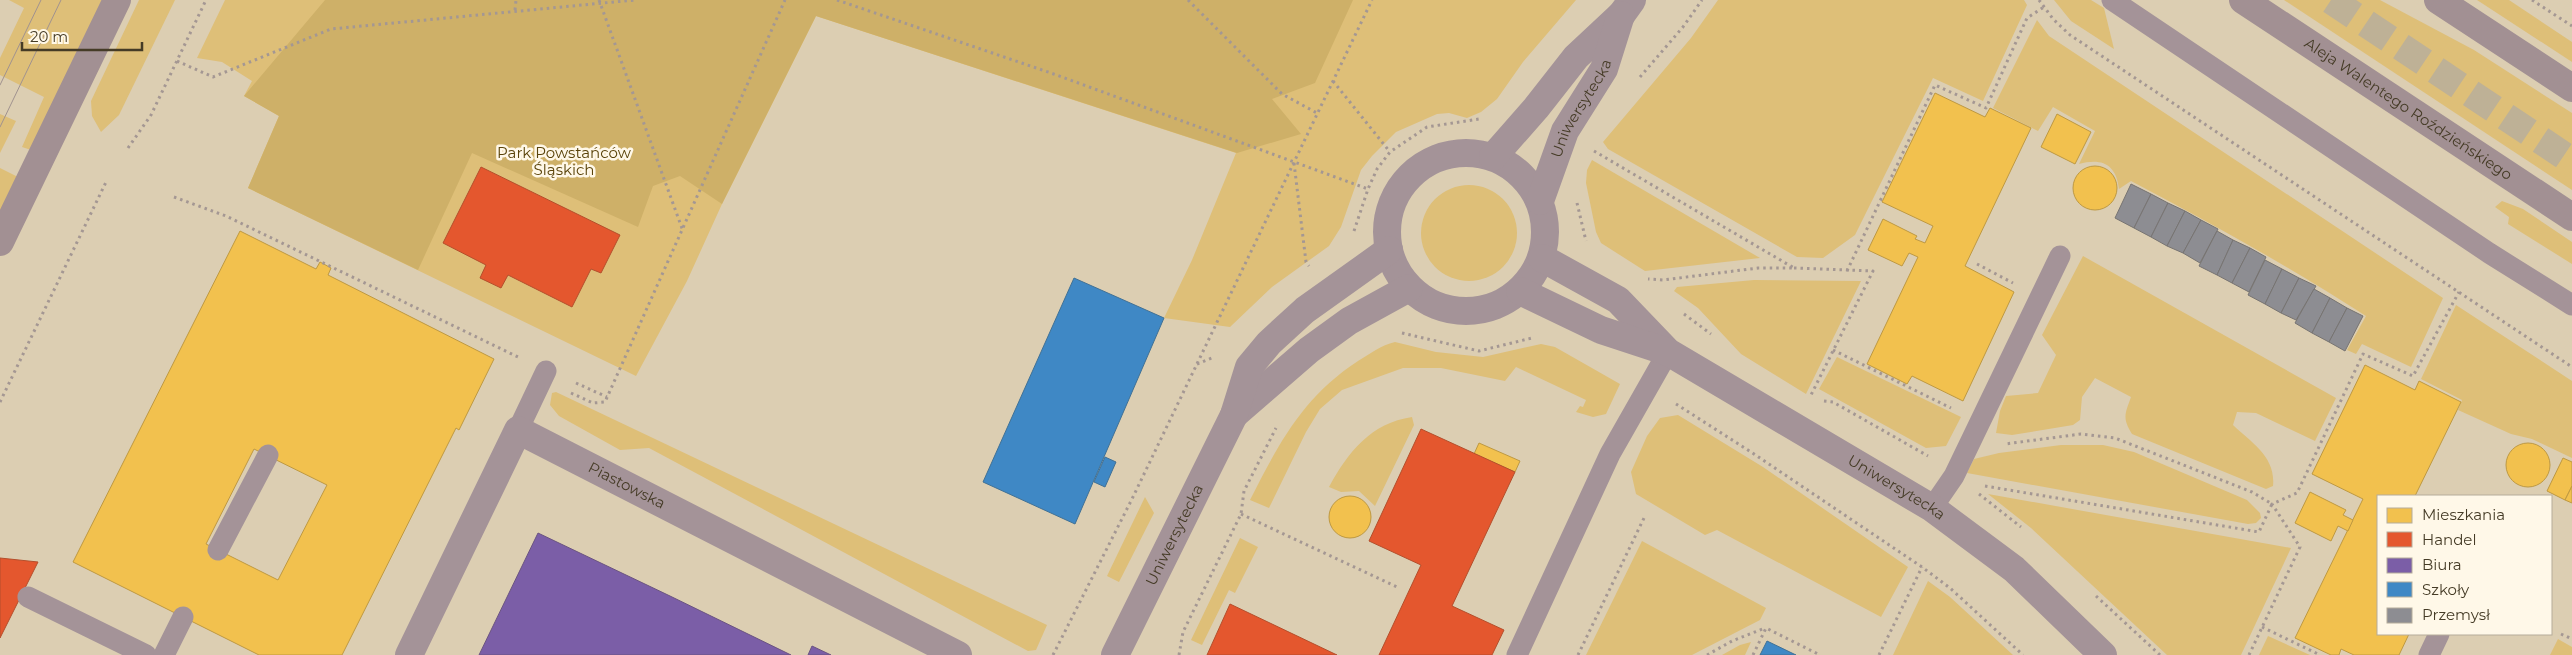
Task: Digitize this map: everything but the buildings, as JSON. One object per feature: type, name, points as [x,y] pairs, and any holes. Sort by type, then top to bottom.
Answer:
[{"type":"main road","points":[[0,242],[117,0]]},
{"type":"main road","name":"Aleja Walentego Roździeńskiego","points":[[2243,0],[2572,217]]},
{"type":"main road","points":[[2438,0],[2572,88]]},
{"type":"street","name":"Uniwersytecka","points":[[1493,157],[1536,108],[1576,57],[1627,7]]},
{"type":"street","name":"Uniwersytecka","points":[[1540,201],[1565,131],[1604,69],[1627,7]]},
{"type":"street","points":[[1468,152],[1493,157],[1520,172],[1540,201],[1546,237],[1542,258],[1520,291],[1503,303],[1482,310],[1454,311],[1426,300],[1409,288],[1396,271],[1389,250],[1388,222],[1401,187],[1426,163],[1441,156],[1468,152]]},
{"type":"street","name":"Uniwersytecka","points":[[1115,655],[1234,415],[1249,367],[1269,343],[1305,310],[1389,250]]},
{"type":"street","name":"Uniwersytecka","points":[[1542,258],[1618,300],[1668,352]]},
{"type":"street","name":"Uniwersytecka","points":[[1234,415],[1309,350],[1349,321],[1409,288]]},
{"type":"street","name":"Uniwersytecka","points":[[1520,291],[1601,330],[1668,352],[1932,508],[2014,569],[2103,655]]},
{"type":"street","points":[[409,655],[518,430]]},
{"type":"street","name":"Piastowska","points":[[518,430],[958,655]]},
{"type":"lane","points":[[2112,0],[2489,253],[2572,306]]},
{"type":"lane","points":[[1932,508],[1954,476],[2060,256]]},
{"type":"lane","points":[[1517,655],[1610,454],[1668,352]]},
{"type":"lane","points":[[518,430],[546,371]]},
{"type":"lane","points":[[218,550],[268,455]]},
{"type":"lane","points":[[28,597],[146,655]]},
{"type":"lane","points":[[164,655],[183,617]]},
{"type":"lane","points":[[2429,655],[2439,635]]},
{"type":"path","points":[[128,148],[147,122],[206,0]]},
{"type":"path","points":[[515,10],[516,0]]},
{"type":"path","points":[[177,61],[213,77],[331,30],[515,10],[635,0]]},
{"type":"path","points":[[605,402],[785,0]]},
{"type":"path","points":[[837,0],[1051,73],[1368,189]]},
{"type":"path","points":[[1188,0],[1282,94],[1317,114]]},
{"type":"path","points":[[1053,655],[1132,499],[1372,0]]},
{"type":"path","points":[[1639,78],[1684,27],[1702,0]]},
{"type":"path","points":[[2040,0],[2044,7],[2070,35],[2572,367]]},
{"type":"path","points":[[2532,0],[2572,26]]},
{"type":"path","points":[[599,2],[683,231]]},
{"type":"path","points":[[1847,271],[1935,85],[1986,108],[2027,18],[2044,7]]},
{"type":"path","points":[[1333,81],[1390,152]]},
{"type":"path","points":[[1354,233],[1368,189],[1377,169],[1390,152],[1428,127],[1481,118]]},
{"type":"path","points":[[1593,150],[1794,268]]},
{"type":"path","points":[[0,402],[108,180]]},
{"type":"path","points":[[174,197],[226,216],[546,371],[607,397]]},
{"type":"path","points":[[1576,200],[1587,243]]},
{"type":"path","points":[[1640,279],[1663,280],[1758,268],[1873,271],[1808,400]]},
{"type":"path","points":[[1981,487],[1991,486],[2259,532],[2272,504],[2297,493],[2363,354],[2413,376],[2459,292]]},
{"type":"path","points":[[1833,350],[1958,412]]},
{"type":"path","points":[[1196,364],[1221,355]]},
{"type":"path","points":[[1648,386],[1751,452],[1922,567],[1950,588],[2023,655]]},
{"type":"path","points":[[1179,655],[1184,632],[1241,514],[1244,491],[1276,427]]},
{"type":"path","points":[[1971,440],[1983,447],[2081,434],[2115,438],[2252,492],[2272,504],[2300,547],[2249,655]]},
{"type":"path","points":[[1241,514],[1397,587]]},
{"type":"path","points":[[1578,655],[1644,518]]},
{"type":"path","points":[[1879,655],[1922,567]]},
{"type":"path","points":[[2262,627],[2320,655]]},
{"type":"path","points":[[1706,655],[1732,640],[1766,628],[1820,655]]},
{"type":"path","points":[[1753,655],[1766,628]]},
{"type":"path","points":[[2561,634],[2572,639]]},
{"type":"green space","points":[[9,0],[103,0],[31,150],[22,147],[44,97],[0,75],[0,58],[24,8]]},
{"type":"green space","points":[[139,0],[175,0],[119,115],[101,132],[92,116],[91,101]]},
{"type":"green space","name":"Park Powstańców Śląskich","points":[[225,0],[1576,0],[1523,62],[1497,99],[1481,112],[1467,118],[1449,113],[1437,114],[1396,132],[1361,170],[1341,227],[1329,246],[1272,287],[1230,327],[1164,318],[1192,260],[1236,153],[816,16],[722,204],[687,281],[636,376],[248,188],[279,116],[244,96],[252,81],[222,62],[197,58]]},
{"type":"green space","name":"Park Powstańców Śląskich","points":[[325,0],[1353,0],[1315,83],[1272,99],[1301,134],[1237,153],[816,16],[722,204],[680,176],[653,186],[638,227],[472,153],[418,270],[248,188],[279,116],[244,96]]},
{"type":"green space","points":[[1718,0],[2024,0],[2027,5],[1983,101],[1933,78],[1855,235],[1823,258],[1797,257],[1608,149],[1603,142],[1691,38]]},
{"type":"green space","points":[[2054,0],[2091,0],[2104,8],[2114,49],[2071,21]]},
{"type":"green space","points":[[2284,0],[2380,0],[2474,50],[2572,113],[2572,190]]},
{"type":"green space","points":[[2477,0],[2509,0],[2572,42],[2572,62]]},
{"type":"green space","points":[[2037,20],[2049,36],[2443,298],[2411,367],[2362,344],[2356,354],[2347,350],[2366,316],[2308,280],[2220,229],[2131,181],[2119,189],[2115,174],[2106,165],[2095,162],[2079,164],[2095,131],[2053,107],[2038,131],[1993,108]]},
{"type":"green space","points":[[0,114],[16,121],[0,153]]},
{"type":"green space","points":[[1592,160],[1760,258],[1645,271],[1601,243],[1596,232],[1586,183],[1587,170]]},
{"type":"green space","points":[[0,168],[18,177],[0,215]]},
{"type":"green space","points":[[1469,185],[1487,189],[1503,199],[1513,215],[1517,233],[1513,251],[1503,267],[1487,277],[1469,281],[1451,277],[1435,267],[1425,251],[1421,233],[1425,215],[1435,199],[1451,189]]},
{"type":"green space","points":[[2502,201],[2523,209],[2572,242],[2572,264],[2508,224],[2509,217],[2495,207]]},
{"type":"green space","points":[[2083,256],[2336,398],[2315,441],[2256,413],[2237,412],[2233,425],[2267,459],[2273,476],[2273,486],[2266,489],[2132,434],[2126,420],[2127,408],[2131,397],[2095,378],[2082,397],[2080,420],[2073,425],[2012,435],[1996,433],[2000,411],[2006,396],[2038,393],[2056,355],[2042,335]]},
{"type":"green space","points":[[1754,280],[1861,281],[1806,394],[1741,354],[1698,308],[1674,291],[1677,287]]},
{"type":"green space","points":[[2456,305],[2572,381],[2572,458],[2532,439],[2511,434],[2458,410],[2462,400],[2421,379]]},
{"type":"green space","points":[[1395,342],[1436,352],[1483,357],[1541,344],[1555,347],[1620,384],[1606,414],[1593,417],[1576,412],[1580,406],[1583,407],[1586,400],[1516,367],[1505,381],[1441,368],[1403,368],[1342,390],[1320,409],[1306,432],[1269,508],[1250,500],[1282,440],[1307,406],[1339,375],[1358,361],[1385,345]]},
{"type":"green space","points":[[1837,357],[1961,417],[1946,446],[1926,448],[1819,389]]},
{"type":"green space","points":[[556,392],[1047,625],[1036,650],[1028,651],[649,448],[620,450],[559,416],[550,405],[552,393]]},
{"type":"green space","points":[[1678,415],[1763,467],[1908,567],[1881,617],[1717,530],[1705,535],[1636,494],[1631,472],[1647,436],[1660,418]]},
{"type":"green space","points":[[1412,417],[1414,425],[1375,506],[1359,491],[1341,492],[1329,487],[1344,462],[1362,441],[1384,426],[1397,420]]},
{"type":"green space","points":[[2061,445],[2103,445],[2134,452],[2247,500],[2260,513],[2261,518],[2256,523],[2248,524],[1967,473],[1974,459],[1999,453]]},
{"type":"green space","points":[[1988,494],[2291,548],[2241,655],[2167,655],[2031,528]]},
{"type":"green space","points":[[1145,497],[1154,513],[1119,582],[1107,576]]},
{"type":"green space","points":[[1240,538],[1258,547],[1235,593],[1229,590],[1202,645],[1191,640]]},
{"type":"green space","points":[[1642,541],[1766,608],[1760,620],[1692,655],[1586,655]]},
{"type":"green space","points":[[1928,581],[1950,597],[2013,655],[1893,655]]},
{"type":"green space","points":[[2268,636],[2310,655],[2259,655]]},
{"type":"green space","points":[[2558,639],[2572,647],[2572,655],[2550,655]]},
{"type":"green space","points":[[1751,642],[1745,655],[1722,655],[1740,645]]},
{"type":"tunnel","points":[[2331,0],[2572,161]]},
{"type":"tram line","points":[[0,85],[41,0]]},
{"type":"tram line","points":[[0,127],[61,0]]}]
